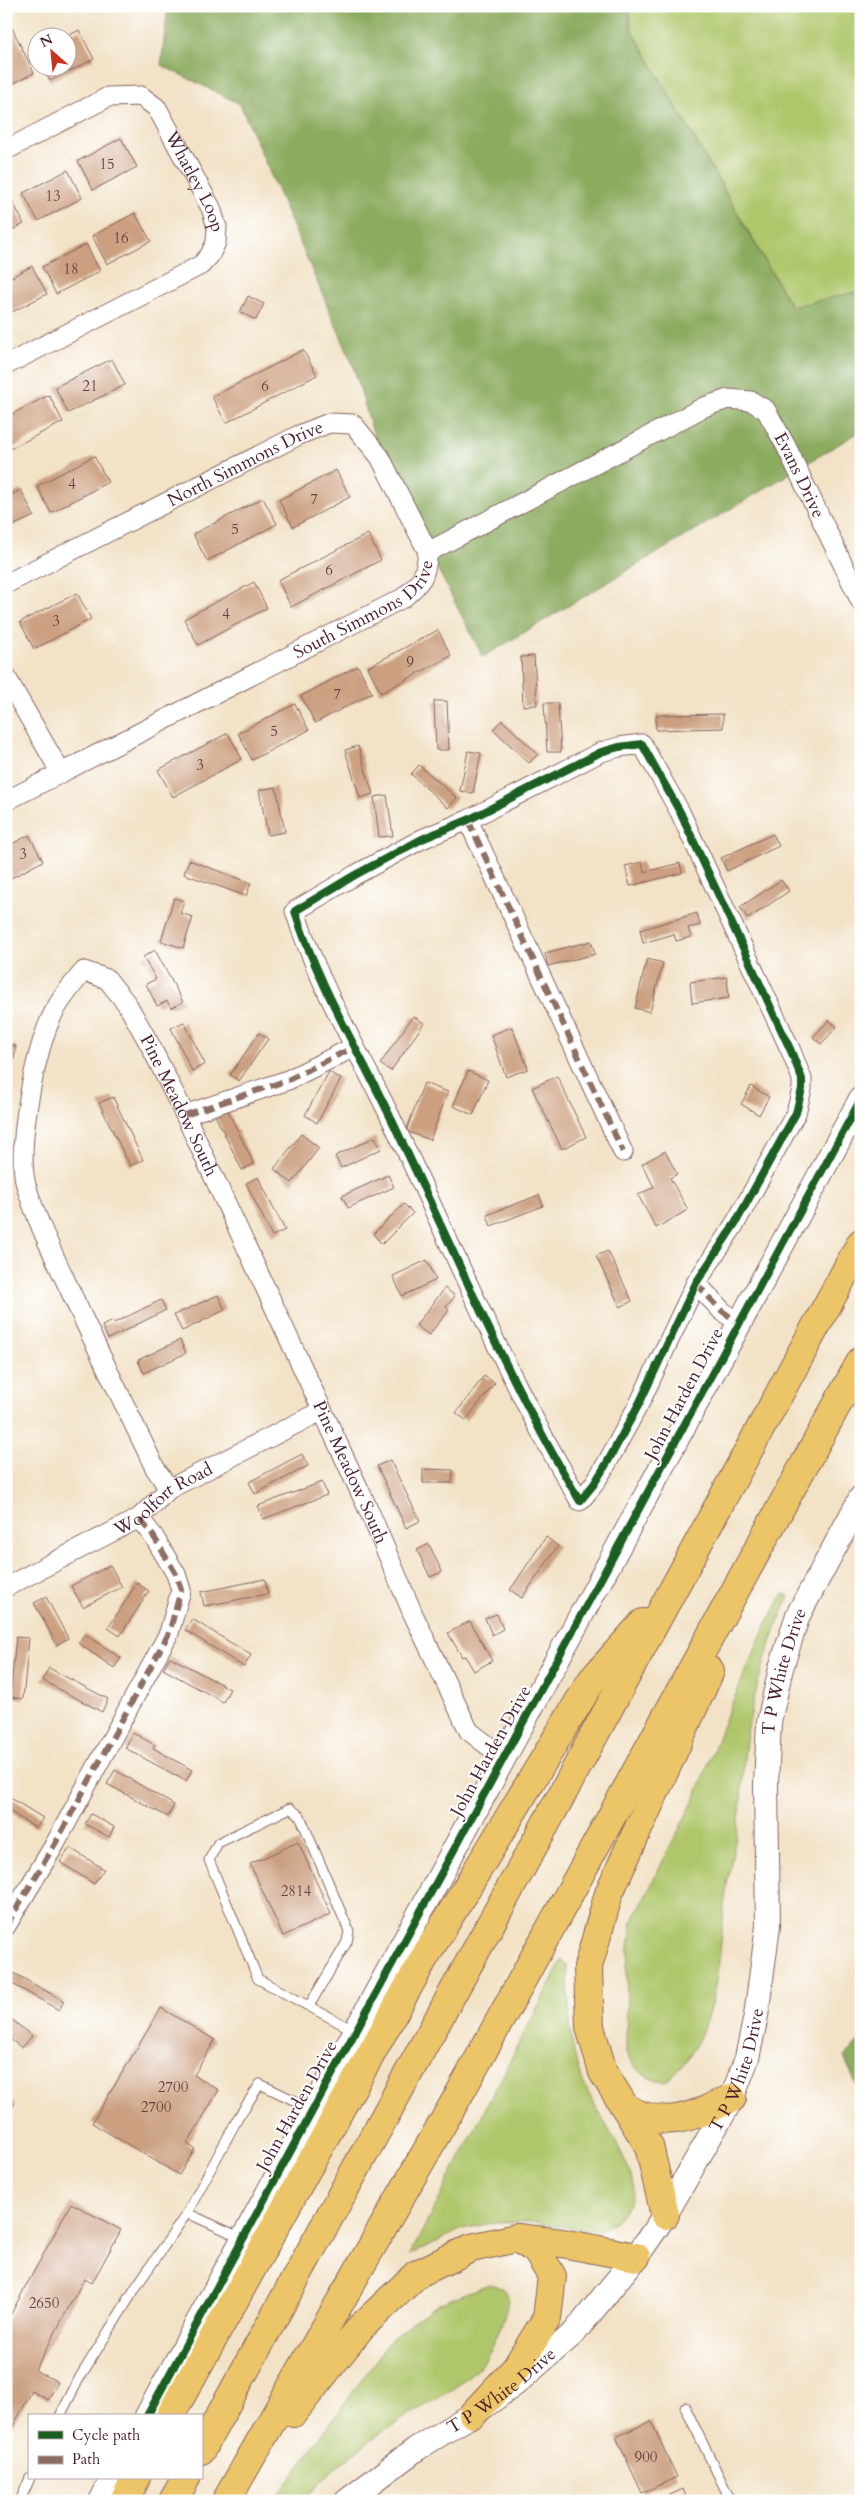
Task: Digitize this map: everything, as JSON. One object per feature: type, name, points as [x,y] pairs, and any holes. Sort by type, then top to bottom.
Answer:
[{"type":"highway","points":[[202,2448],[861,1243]]},
{"type":"highway","points":[[230,2494],[465,2084],[861,1361]]},
{"type":"highway","points":[[665,2216],[649,2146],[628,2109],[603,2072],[590,2027],[588,1968],[609,1893],[691,1714],[772,1526]]},
{"type":"highway","points":[[171,2414],[372,2050],[530,1780],[592,1680],[674,1588]]},
{"type":"highway","points":[[628,2109],[642,2117],[666,2121],[688,2118],[732,2098]]},
{"type":"highway","points":[[230,2494],[361,2327],[417,2274],[471,2248],[517,2238],[562,2243],[636,2257]]},
{"type":"highway","points":[[473,2414],[516,2368],[547,2318],[552,2276],[536,2250],[517,2238]]},
{"type":"highway","points":[[124,2501],[135,2480]]},
{"type":"highway","points":[[173,2501],[185,2480]]},
{"type":"street","name":"Whatley Loop","points":[[6,150],[108,97],[141,96],[157,108],[211,208],[217,227],[216,242],[210,254],[200,265],[6,365]]},
{"type":"street","name":"Evans Drive","points":[[704,407],[728,399],[751,401],[766,410],[786,446],[861,602]]},
{"type":"street","name":"South Simmons Drive","points":[[6,801],[403,598],[416,587],[426,574],[428,552],[704,407]]},
{"type":"street","name":"North Simmons Drive","points":[[6,584],[271,448],[329,423],[353,424],[380,457],[428,552]]},
{"type":"street","points":[[6,677],[61,773]]},
{"type":"street","points":[[642,744],[680,812],[791,1051],[802,1079],[802,1089],[796,1113],[736,1222],[696,1283],[640,1402],[607,1463],[594,1484],[580,1501],[554,1457],[505,1362],[397,1130],[354,1047],[302,935],[295,911],[355,875],[422,839],[468,820],[601,752],[642,744]]},
{"type":"street","points":[[468,820],[623,1152]]},
{"type":"street","name":"Pine Meadow South","points":[[169,1489],[155,1468],[80,1312],[51,1248],[26,1184],[23,1155],[27,1110],[39,1056],[52,1015],[68,989],[84,971],[107,979],[127,1004],[185,1115],[469,1731],[504,1758]]},
{"type":"street","points":[[185,1115],[288,1080],[354,1047]]},
{"type":"street","name":"John Harden Drive","points":[[148,2414],[861,1099]]},
{"type":"street","points":[[696,1283],[722,1311],[739,1323]]},
{"type":"street","name":"Woolfort Road","points":[[6,1587],[140,1518],[169,1489],[321,1411]]},
{"type":"street","name":"T P White Drive","points":[[346,2501],[370,2486],[416,2449],[473,2414],[515,2384],[574,2333],[636,2257],[665,2216],[732,2098],[747,2058],[756,2016],[768,1926],[766,1784],[769,1722],[781,1668],[798,1614],[861,1498]]},
{"type":"street","points":[[6,1926],[55,1844],[169,1633],[181,1590],[176,1574],[154,1537],[140,1518]]},
{"type":"street","points":[[101,2501],[112,2480]]},
{"type":"lane","points":[[309,2006],[347,1942],[349,1931],[300,1816],[290,1808],[218,1843],[210,1860],[258,1979],[355,2031]]},
{"type":"lane","points":[[61,2414],[85,2368],[138,2284],[188,2213],[238,2118],[260,2084],[312,2109]]},
{"type":"lane","points":[[188,2213],[242,2238]]},
{"type":"lane","points":[[684,2407],[731,2501]]},
{"type":"lane","points":[[20,2501],[29,2480]]},
{"type":"green space","points":[[168,6],[629,6],[631,28],[791,307],[861,291],[861,431],[483,657],[380,457],[353,365],[240,104],[161,65]]},
{"type":"green space","points":[[629,6],[861,6],[861,291],[792,307],[631,28]]},
{"type":"green space","points":[[783,1594],[789,1596],[761,1671],[748,1730],[740,1812],[725,1898],[721,1947],[713,1998],[706,2022],[696,2045],[683,2065],[665,2082],[652,2078],[636,2069],[626,2052],[627,1965],[632,1922],[696,1796],[726,1717],[764,1629]]},
{"type":"green space","points":[[562,1960],[567,1964],[573,2049],[586,2089],[619,2149],[631,2177],[633,2188],[627,2208],[617,2219],[600,2232],[533,2222],[497,2222],[462,2229],[410,2255]]},
{"type":"green space","points":[[861,2038],[861,2095],[844,2057]]},
{"type":"green space","points":[[489,2284],[503,2287],[509,2300],[493,2344],[485,2360],[473,2374],[364,2445],[338,2466],[303,2501],[274,2501],[392,2338],[436,2305]]},
{"type":"building","points":[[12,28],[28,61],[28,76],[6,87],[6,31]]},
{"type":"building","points":[[78,31],[94,59],[78,67]]},
{"type":"building","points":[[121,138],[137,167],[93,190],[78,161]]},
{"type":"building","points":[[68,170],[82,198],[38,221],[23,193]]},
{"type":"building","points":[[10,196],[24,224],[6,233],[6,197]]},
{"type":"building","points":[[135,213],[151,241],[107,264],[92,236]]},
{"type":"building","points":[[86,244],[100,271],[56,294],[42,267]]},
{"type":"building","points":[[32,266],[47,294],[6,315],[6,280]]},
{"type":"building","points":[[248,296],[264,304],[256,320],[240,312]]},
{"type":"building","points":[[303,350],[317,375],[226,423],[212,397]]},
{"type":"building","points":[[112,359],[125,385],[68,413],[55,387]]},
{"type":"building","points":[[49,395],[63,422],[6,451],[6,417]]},
{"type":"building","points":[[94,456],[108,482],[51,513],[37,486]]},
{"type":"building","points":[[336,470],[350,497],[293,527],[279,500]]},
{"type":"building","points":[[21,490],[34,516],[6,529],[6,497]]},
{"type":"building","points":[[263,498],[277,524],[207,561],[193,534]]},
{"type":"building","points":[[368,534],[381,560],[291,607],[278,580]]},
{"type":"building","points":[[254,582],[267,608],[198,645],[184,619]]},
{"type":"building","points":[[77,593],[91,619],[34,649],[20,622]]},
{"type":"building","points":[[438,630],[451,656],[381,693],[368,667]]},
{"type":"building","points":[[534,656],[537,705],[523,706],[521,657]]},
{"type":"building","points":[[358,666],[372,693],[315,723],[301,696]]},
{"type":"building","points":[[434,701],[447,701],[449,750],[436,750]]},
{"type":"building","points":[[544,703],[558,703],[561,752],[547,752]]},
{"type":"building","points":[[295,704],[309,730],[252,760],[238,733]]},
{"type":"building","points":[[723,714],[723,728],[656,730],[656,715]]},
{"type":"building","points":[[502,720],[538,754],[529,763],[493,729]]},
{"type":"building","points":[[228,733],[242,759],[173,797],[158,770]]},
{"type":"building","points":[[358,746],[373,794],[360,798],[345,750]]},
{"type":"building","points":[[468,751],[481,753],[473,793],[460,791]]},
{"type":"building","points":[[419,765],[457,798],[448,808],[411,774]]},
{"type":"building","points":[[276,787],[285,832],[268,835],[259,790]]},
{"type":"building","points":[[387,795],[393,836],[379,837],[374,797]]},
{"type":"building","points":[[773,834],[779,846],[727,871],[721,858]]},
{"type":"building","points":[[29,835],[43,861],[6,881],[6,847]]},
{"type":"building","points":[[189,860],[251,883],[246,896],[184,874]]},
{"type":"building","points":[[642,862],[644,872],[680,863],[682,873],[630,886],[625,866]]},
{"type":"building","points":[[781,880],[789,891],[748,919],[740,907]]},
{"type":"building","points":[[174,898],[184,901],[180,913],[193,917],[183,948],[161,941]]},
{"type":"building","points":[[697,913],[700,925],[688,928],[691,937],[676,941],[674,934],[643,943],[640,930]]},
{"type":"building","points":[[591,941],[595,954],[548,966],[545,953]]},
{"type":"building","points":[[155,950],[183,1002],[171,1008],[167,1001],[157,1006],[146,984],[156,979],[143,957]]},
{"type":"building","points":[[647,959],[663,963],[650,1012],[635,1008]]},
{"type":"building","points":[[727,977],[729,998],[692,1003],[690,982]]},
{"type":"building","points":[[413,1016],[424,1023],[391,1071],[380,1064]]},
{"type":"building","points":[[829,1020],[837,1027],[821,1044],[813,1037]]},
{"type":"building","points":[[184,1022],[205,1064],[192,1071],[171,1028]]},
{"type":"building","points":[[512,1027],[528,1069],[506,1077],[491,1035]]},
{"type":"building","points":[[259,1033],[268,1039],[239,1081],[230,1075]]},
{"type":"building","points":[[6,1045],[16,1046],[14,1059],[6,1058]]},
{"type":"building","points":[[468,1071],[488,1080],[473,1115],[453,1106]]},
{"type":"building","points":[[329,1072],[341,1079],[317,1123],[305,1115]]},
{"type":"building","points":[[557,1076],[586,1137],[562,1149],[532,1088]]},
{"type":"building","points":[[424,1083],[448,1092],[430,1140],[406,1131]]},
{"type":"building","points":[[751,1086],[769,1097],[759,1115],[741,1104]]},
{"type":"building","points":[[113,1097],[143,1160],[130,1166],[99,1103]]},
{"type":"building","points":[[227,1109],[254,1164],[242,1170],[215,1115]]},
{"type":"building","points":[[301,1134],[319,1148],[292,1183],[274,1169]]},
{"type":"building","points":[[375,1137],[381,1149],[341,1168],[335,1156]]},
{"type":"building","points":[[665,1151],[677,1174],[670,1178],[688,1210],[656,1228],[638,1195],[654,1187],[642,1164]]},
{"type":"building","points":[[388,1175],[394,1187],[348,1208],[342,1196]]},
{"type":"building","points":[[258,1177],[285,1230],[272,1236],[246,1183]]},
{"type":"building","points":[[539,1195],[543,1206],[491,1226],[487,1215]]},
{"type":"building","points":[[404,1204],[413,1213],[382,1244],[373,1234]]},
{"type":"building","points":[[608,1251],[632,1301],[620,1307],[596,1256]]},
{"type":"building","points":[[427,1260],[436,1280],[402,1296],[393,1276]]},
{"type":"building","points":[[445,1288],[455,1296],[446,1307],[449,1310],[429,1335],[416,1325]]},
{"type":"building","points":[[218,1295],[225,1310],[182,1331],[174,1315]]},
{"type":"building","points":[[161,1300],[166,1310],[108,1339],[102,1326],[113,1321],[114,1323]]},
{"type":"building","points":[[180,1340],[186,1353],[144,1373],[138,1360]]},
{"type":"building","points":[[484,1376],[495,1383],[466,1420],[456,1413]]},
{"type":"building","points":[[302,1454],[308,1466],[255,1494],[249,1482]]},
{"type":"building","points":[[390,1460],[420,1521],[406,1528],[377,1466]]},
{"type":"building","points":[[423,1469],[453,1470],[452,1483],[423,1483]]},
{"type":"building","points":[[322,1482],[327,1495],[263,1519],[258,1506]]},
{"type":"building","points":[[546,1537],[558,1546],[522,1598],[510,1590]]},
{"type":"building","points":[[429,1544],[442,1572],[430,1577],[417,1550]]},
{"type":"building","points":[[110,1565],[122,1587],[83,1607],[71,1586]]},
{"type":"building","points":[[265,1579],[268,1594],[204,1606],[201,1592]]},
{"type":"building","points":[[137,1583],[149,1591],[120,1636],[108,1628]]},
{"type":"building","points":[[46,1597],[68,1638],[57,1645],[34,1603]]},
{"type":"building","points":[[497,1614],[503,1629],[492,1635],[485,1618]]},
{"type":"building","points":[[192,1619],[251,1655],[244,1667],[185,1630]]},
{"type":"building","points":[[470,1621],[492,1661],[474,1671],[465,1656],[462,1657],[448,1633]]},
{"type":"building","points":[[85,1634],[121,1658],[114,1668],[78,1643]]},
{"type":"building","points":[[16,1637],[29,1638],[23,1699],[10,1697]]},
{"type":"building","points":[[170,1657],[230,1689],[223,1702],[163,1669]]},
{"type":"building","points":[[49,1668],[108,1699],[102,1712],[42,1680]]},
{"type":"building","points":[[133,1733],[155,1745],[153,1748],[192,1770],[186,1781],[125,1748]]},
{"type":"building","points":[[115,1770],[174,1805],[168,1817],[107,1784]]},
{"type":"building","points":[[6,1795],[43,1818],[36,1828],[6,1809]]},
{"type":"building","points":[[91,1814],[114,1827],[109,1837],[85,1824]]},
{"type":"building","points":[[298,1842],[331,1914],[283,1936],[250,1864]]},
{"type":"building","points":[[70,1848],[104,1869],[94,1884],[60,1862]]},
{"type":"building","points":[[12,1972],[64,2001],[59,2010],[7,1981]]},
{"type":"building","points":[[161,2008],[215,2040],[194,2075],[219,2090],[187,2144],[195,2149],[179,2175],[92,2123]]},
{"type":"building","points":[[6,2015],[32,2036],[22,2048],[6,2036]]},
{"type":"building","points":[[6,2098],[15,2103],[6,2119]]},
{"type":"building","points":[[71,2203],[121,2230],[92,2283],[84,2279],[35,2370],[58,2382],[48,2400],[32,2391],[6,2439],[6,2323]]},
{"type":"building","points":[[651,2421],[677,2477],[642,2493],[616,2437]]},
{"type":"building","points":[[683,2489],[688,2501],[657,2501]]},
{"type":"marked path","points":[[468,820],[623,1152]]},
{"type":"marked path","points":[[185,1115],[288,1080],[354,1047]]},
{"type":"marked path","points":[[696,1283],[722,1311],[739,1323]]},
{"type":"marked path","points":[[6,1926],[55,1844],[169,1633],[181,1590],[176,1574],[154,1537],[139,1518]]},
{"type":"cycle path","points":[[642,744],[680,812],[791,1051],[802,1079],[802,1089],[796,1113],[736,1222],[696,1283],[640,1402],[607,1463],[594,1484],[580,1501],[506,1365],[397,1131],[316,968],[295,911],[355,875],[422,839],[468,820],[601,752],[642,744]]},
{"type":"cycle path","points":[[148,2414],[861,1099]]}]
